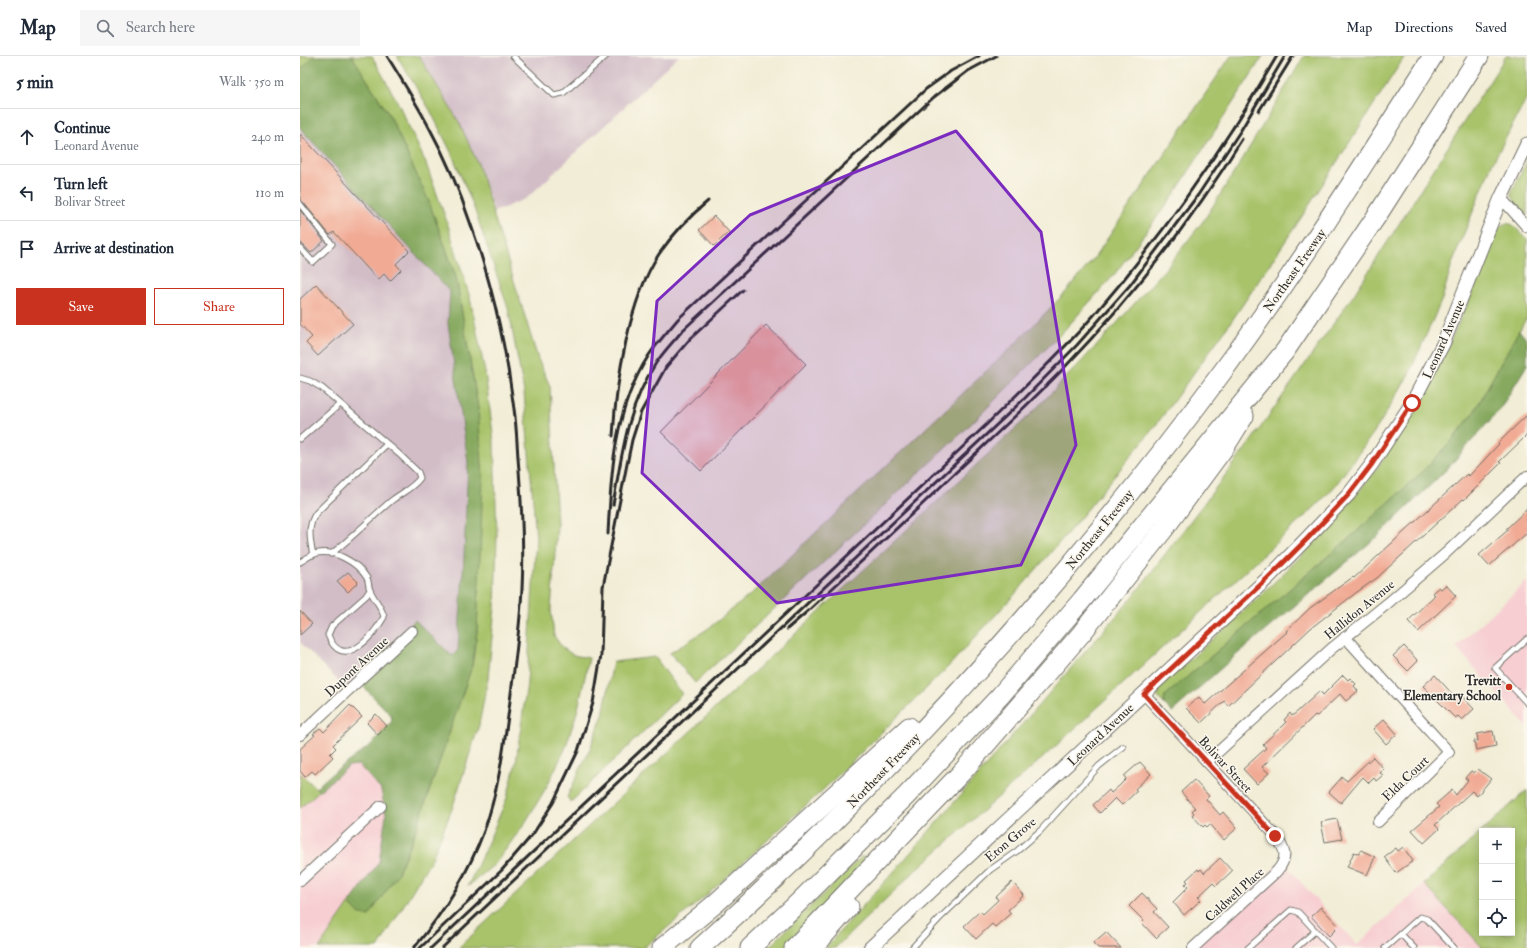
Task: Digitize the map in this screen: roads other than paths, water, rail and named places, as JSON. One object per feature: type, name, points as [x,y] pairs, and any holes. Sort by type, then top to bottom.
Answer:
[{"type":"highway","name":"Northeast Freeway","points":[[700,948],[826,829],[917,736],[1004,642],[1098,531],[1222,372],[1280,291],[1341,201],[1433,56]]},
{"type":"highway","points":[[794,948],[962,771],[1081,634],[1164,529],[1226,445],[1285,351],[1378,214],[1479,56]]},
{"type":"highway","points":[[750,948],[908,795],[1000,696],[1082,600],[1285,351]]},
{"type":"highway","points":[[662,948],[716,903],[1004,642]]},
{"type":"highway","points":[[813,948],[915,833],[962,771]]},
{"type":"street","name":"Leonard Avenue","points":[[870,947],[1270,576],[1349,494],[1372,464],[1412,403],[1440,350],[1501,198],[1527,144]]},
{"type":"street","points":[[1501,198],[1527,227]]},
{"type":"street","name":"Hallidon Avenue","points":[[1207,762],[1345,637],[1426,570],[1527,476]]},
{"type":"street","name":"Dupont Avenue","points":[[300,735],[412,631]]},
{"type":"street","name":"Elda Court","points":[[1345,637],[1450,752],[1378,822]]},
{"type":"street","name":"Bolivar Street","points":[[1144,694],[1275,836],[1282,844],[1285,855]]},
{"type":"street","points":[[300,881],[381,806]]},
{"type":"street","name":"Caldwell Place","points":[[1193,948],[1277,871],[1284,863],[1285,855]]},
{"type":"lane","points":[[513,56],[554,95],[563,93],[606,56]]},
{"type":"lane","points":[[300,204],[332,244],[313,262],[300,248]]},
{"type":"lane","points":[[300,378],[310,381],[322,388],[418,472],[420,478],[415,485],[390,502],[331,554]]},
{"type":"lane","points":[[300,439],[340,404]]},
{"type":"lane","points":[[312,555],[310,524],[316,512],[387,444]]},
{"type":"lane","points":[[300,562],[312,555],[325,553],[343,557],[354,563],[368,580],[370,590],[382,608],[384,617],[368,639],[355,649],[346,652],[340,650],[331,642],[328,635],[332,626],[366,596],[370,590]]},
{"type":"lane","points":[[1527,639],[1495,668],[1527,703]]},
{"type":"lane","name":"Eton Grove","points":[[912,948],[939,919],[990,870],[1017,851],[1040,831],[1099,766],[1123,747]]},
{"type":"lane","points":[[1248,948],[1291,910],[1298,912],[1331,948]]},
{"type":"lane","points":[[1385,948],[1420,917],[1427,919],[1454,948]]},
{"type":"lane","points":[[1296,948],[1315,930]]},
{"type":"lane","points":[[1401,934],[1414,948]]},
{"type":"railway","points":[[387,56],[420,110],[448,164],[479,247],[492,293],[511,386],[516,424],[522,530],[523,574],[519,631],[503,751],[494,799],[478,847],[462,878],[445,907],[414,948]]},
{"type":"railway","points":[[608,534],[613,464],[621,419],[637,376],[649,355],[678,319],[926,89],[951,71],[979,56]]},
{"type":"railway","points":[[613,505],[623,449],[632,414],[646,380],[662,354],[683,330],[934,97],[968,71],[996,56]]},
{"type":"railway","points":[[431,948],[986,425],[1068,344],[1131,271],[1183,202],[1237,122],[1277,56]]},
{"type":"railway","points":[[442,948],[1025,398],[1077,345],[1130,285],[1198,195],[1241,130],[1285,56]]},
{"type":"railway","points":[[1259,111],[1293,56]]},
{"type":"railway","points":[[787,629],[864,559],[1064,368],[1113,314],[1159,258],[1203,200],[1242,139]]},
{"type":"railway","points":[[613,436],[617,391],[621,367],[632,317],[640,294],[649,273],[664,247],[682,226],[708,201]]},
{"type":"railway","points":[[420,948],[502,870],[533,834],[553,803],[578,751],[593,703],[601,655],[603,587],[632,440],[641,412],[666,367],[690,339],[743,290]]},
{"type":"place","name":"Trevitt Elementary School","points":[[1509,687]]}]
